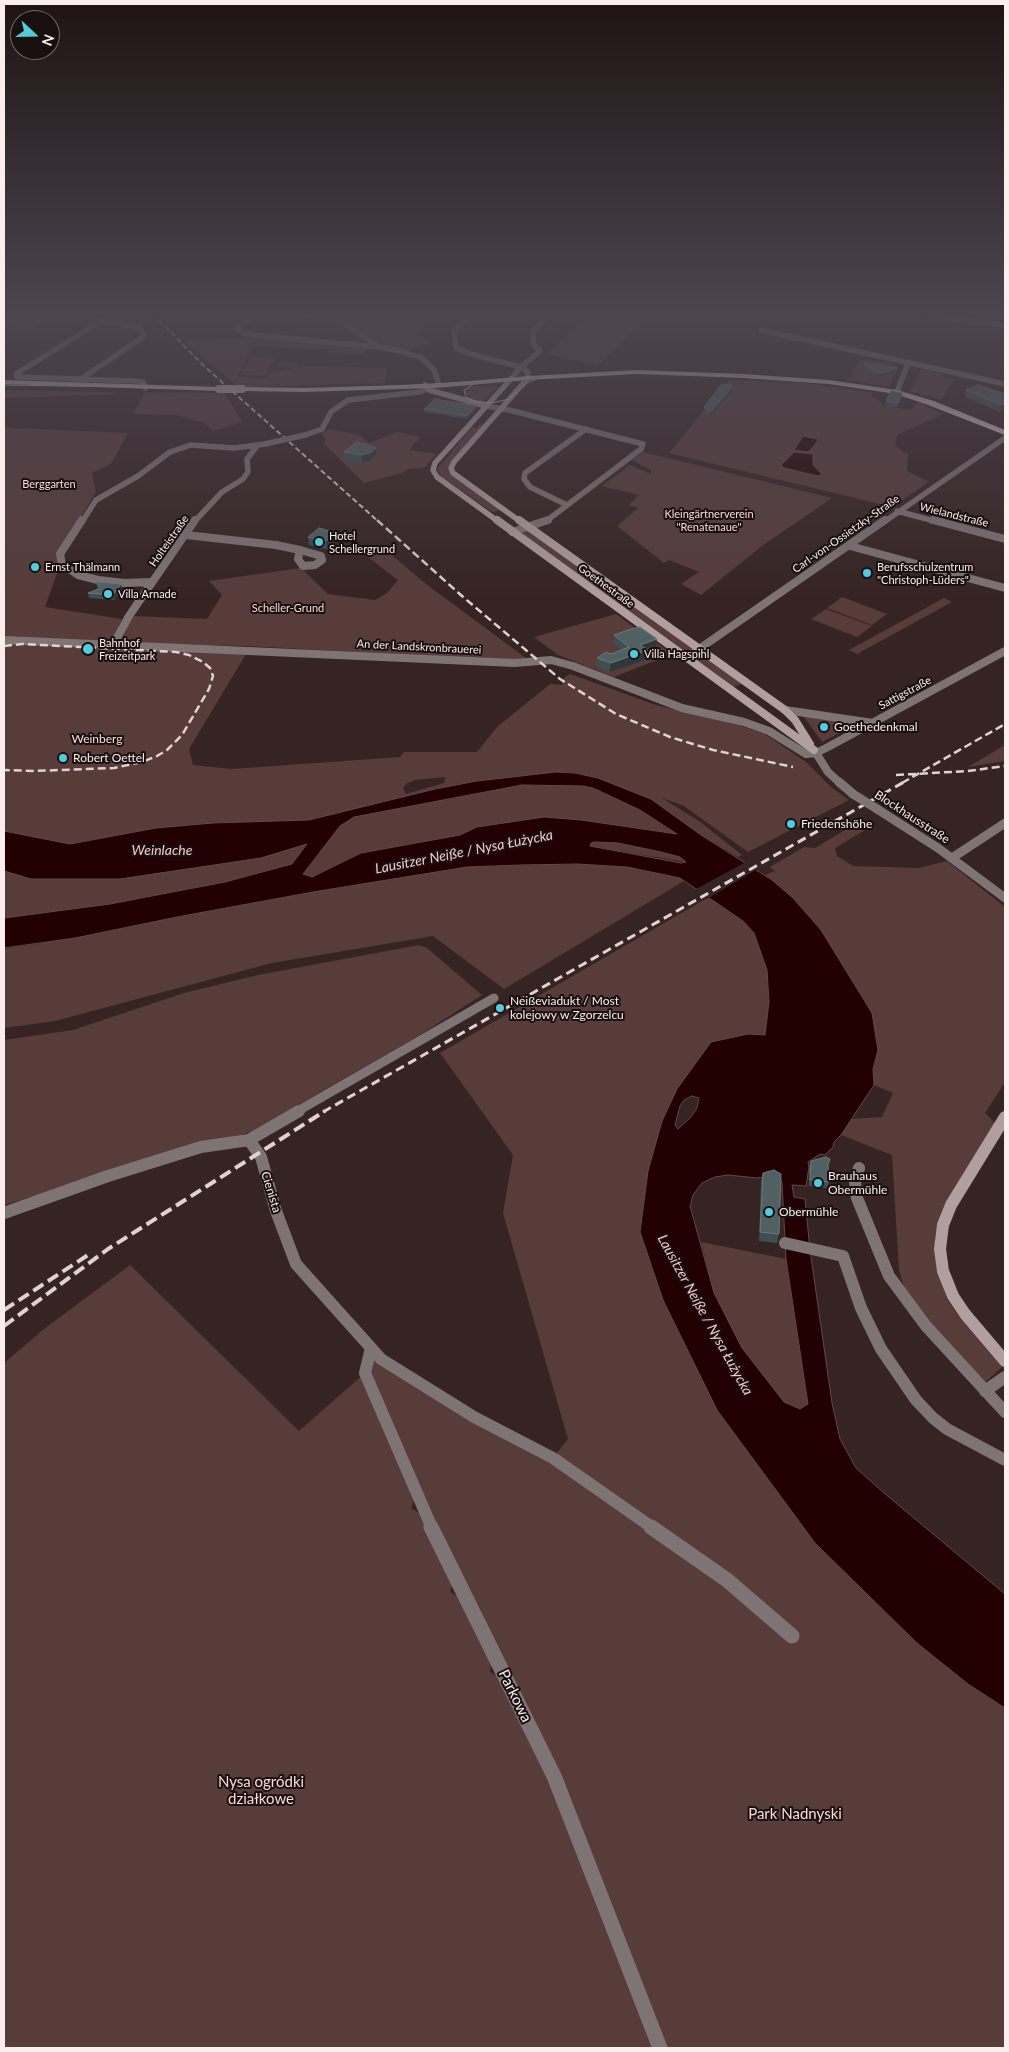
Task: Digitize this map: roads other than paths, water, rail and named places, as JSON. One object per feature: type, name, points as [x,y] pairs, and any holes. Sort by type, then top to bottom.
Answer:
[{"type":"main road","points":[[947,410],[1005,433]]},
{"type":"street","points":[[152,582],[116,582],[78,575],[62,564],[60,554],[96,500],[138,476],[179,447],[200,444],[219,447],[257,446],[305,435],[322,429],[334,410]]},
{"type":"street","name":"Goethestraße","points":[[483,410],[435,463],[433,470],[438,477],[792,733],[815,752]]},
{"type":"street","name":"Goethestraße","points":[[499,410],[454,462],[451,470],[785,710],[795,720],[815,752]]},
{"type":"street","points":[[507,410],[643,444],[642,447],[547,521],[512,532]]},
{"type":"street","points":[[567,505],[530,487],[524,479],[525,473],[586,429]]},
{"type":"street","name":"Carl-von-Ossietzky-Straße","points":[[699,649],[1005,438]]},
{"type":"street","name":"Holteistraße","points":[[113,645],[129,616],[197,518],[222,492],[243,478],[248,472],[247,459],[257,446]]},
{"type":"street","points":[[219,447],[247,459]]},
{"type":"street","name":"Wielandstraße","points":[[897,511],[1005,539]]},
{"type":"street","points":[[186,535],[268,544],[300,550]]},
{"type":"street","points":[[850,546],[1005,588]]},
{"type":"street","name":"An der Landskronbrauerei","points":[[4,640],[515,663],[551,660],[573,666],[682,708],[744,722],[769,731],[802,752],[815,752]]},
{"type":"street","points":[[686,658],[699,649]]},
{"type":"street","name":"Sattigstraße","points":[[815,752],[1005,652]]},
{"type":"street","name":"Goethestraße","points":[[785,710],[873,723]]},
{"type":"street","name":"Blockhausstraße","points":[[815,752],[828,772],[853,794],[952,858],[1005,898]]},
{"type":"street","points":[[952,858],[1005,823]]},
{"type":"street","points":[[4,1213],[108,1176],[201,1147],[248,1140],[494,998]]},
{"type":"street","points":[[1005,1117],[951,1205],[943,1226],[940,1249],[943,1271],[953,1296],[1005,1361]]},
{"type":"street","name":"Cienista","points":[[248,1140],[261,1157],[276,1211],[296,1264],[381,1359],[474,1417],[553,1458],[727,1580],[792,1636]]},
{"type":"street","points":[[859,1168],[855,1182],[857,1198],[880,1255],[898,1290],[926,1326],[1005,1412]]},
{"type":"street","points":[[785,1242],[810,1250],[843,1256],[862,1308],[881,1349],[916,1400],[946,1429],[1005,1460]]},
{"type":"street","name":"Parkowa","points":[[371,1348],[365,1373],[420,1504],[554,1776],[660,2048]]},
{"type":"street","points":[[985,1391],[1005,1376]]},
{"type":"water","points":[[803,436],[818,439],[808,452],[794,450]]},
{"type":"water","points":[[794,452],[813,454],[813,465],[822,474],[818,476],[784,468],[781,465]]},
{"type":"water","points":[[556,772],[575,773],[598,778],[651,799],[701,835],[772,880],[793,898],[821,930],[872,1013],[878,1050],[873,1069],[874,1085],[841,1135],[834,1142],[833,1147],[825,1155],[820,1154],[808,1162],[806,1186],[792,1185],[794,1197],[805,1199],[810,1250],[832,1403],[840,1439],[856,1468],[1005,1594],[1005,1708],[968,1684],[917,1643],[815,1543],[717,1410],[663,1300],[640,1232],[648,1171],[662,1121],[677,1089],[711,1042],[748,1034],[765,1035],[769,1002],[767,970],[754,933],[743,921],[680,878],[627,867],[577,864],[520,865],[467,867],[313,892],[75,938],[4,948],[4,918],[110,904],[225,882],[292,864],[307,844],[261,858],[120,879],[31,879],[4,871],[4,831],[70,844],[156,828],[213,823],[309,820],[435,789],[477,781]],"holes":[[[522,785],[583,786],[593,788],[640,810],[677,834],[581,820],[544,817],[477,827],[460,835],[361,853],[312,877],[303,874],[340,826],[354,817]],[[591,843],[618,843],[680,857],[686,862],[681,863],[590,846]],[[692,1096],[699,1098],[697,1108],[691,1117],[678,1129],[675,1125],[680,1106],[684,1100]],[[728,1175],[757,1178],[779,1175],[782,1183],[786,1259],[808,1404],[800,1409],[784,1402],[742,1348],[714,1293],[690,1206],[693,1195],[702,1183],[715,1177]]]},
{"type":"tram line","points":[[946,410],[1005,434]]},
{"type":"railway","points":[[253,410],[379,522]]},
{"type":"railway","points":[[377,520],[462,596],[560,679],[616,714],[670,737],[713,750],[793,767]]},
{"type":"railway","points":[[4,646],[22,644],[176,652],[189,655],[203,662],[210,668],[213,676],[209,689],[182,735],[167,750],[157,756],[142,762],[114,768],[34,771],[4,770]]},
{"type":"railway","points":[[918,774],[1005,724]]},
{"type":"railway","points":[[918,774],[968,771],[1005,766]]},
{"type":"railway","points":[[896,775],[918,774]]},
{"type":"railway","points":[[902,783],[918,774]]},
{"type":"railway","points":[[323,1112],[904,782]]},
{"type":"railway","points":[[4,1326],[108,1249],[325,1111]]},
{"type":"railway","points":[[4,1310],[88,1255]]},
{"type":"place","name":"Hotel Schellergrund","points":[[319,542]]},
{"type":"place","name":"Ernst Thälmann","points":[[35,567]]},
{"type":"place","name":"Berufsschulzentrum \"Christoph-Lüders\"","points":[[867,573]]},
{"type":"place","name":"Villa Arnade","points":[[108,594]]},
{"type":"place","name":"Bahnhof Freizeitpark","points":[[88,649]]},
{"type":"place","name":"Villa Hagspihl","points":[[634,654]]},
{"type":"place","name":"Goethedenkmal","points":[[824,727]]},
{"type":"place","name":"Robert Oettel","points":[[63,758]]},
{"type":"place","name":"Friedenshöhe","points":[[791,824]]},
{"type":"place","name":"Neißeviadukt / Most kolejowy w Zgorzelcu","points":[[500,1008]]},
{"type":"place","name":"Brauhaus Obermühle","points":[[818,1183]]},
{"type":"place","name":"Obermühle","points":[[769,1212]]},
{"type":"park label","name":"Berggarten","points":[[49,484]]},
{"type":"park label","name":"Kleingärtnerverein \"Renatenaue\"","points":[[709,520]]},
{"type":"park label","name":"Scheller-Grund","points":[[288,608]]},
{"type":"park label","name":"Weinberg","points":[[97,739]]},
{"type":"park label","name":"Nysa ogródki działkowe","points":[[261,1790]]},
{"type":"park label","name":"Park Nadnyski","points":[[795,1814]]},
{"type":"water label","name":"Weinlache","points":[[162,850]]},
{"type":"water label","name":"Lausitzer Neiße / Nysa Łużycka","points":[[464,852]]},
{"type":"water label","name":"Lausitzer Neiße / Nysa Łużycka","points":[[705,1315]]}]
